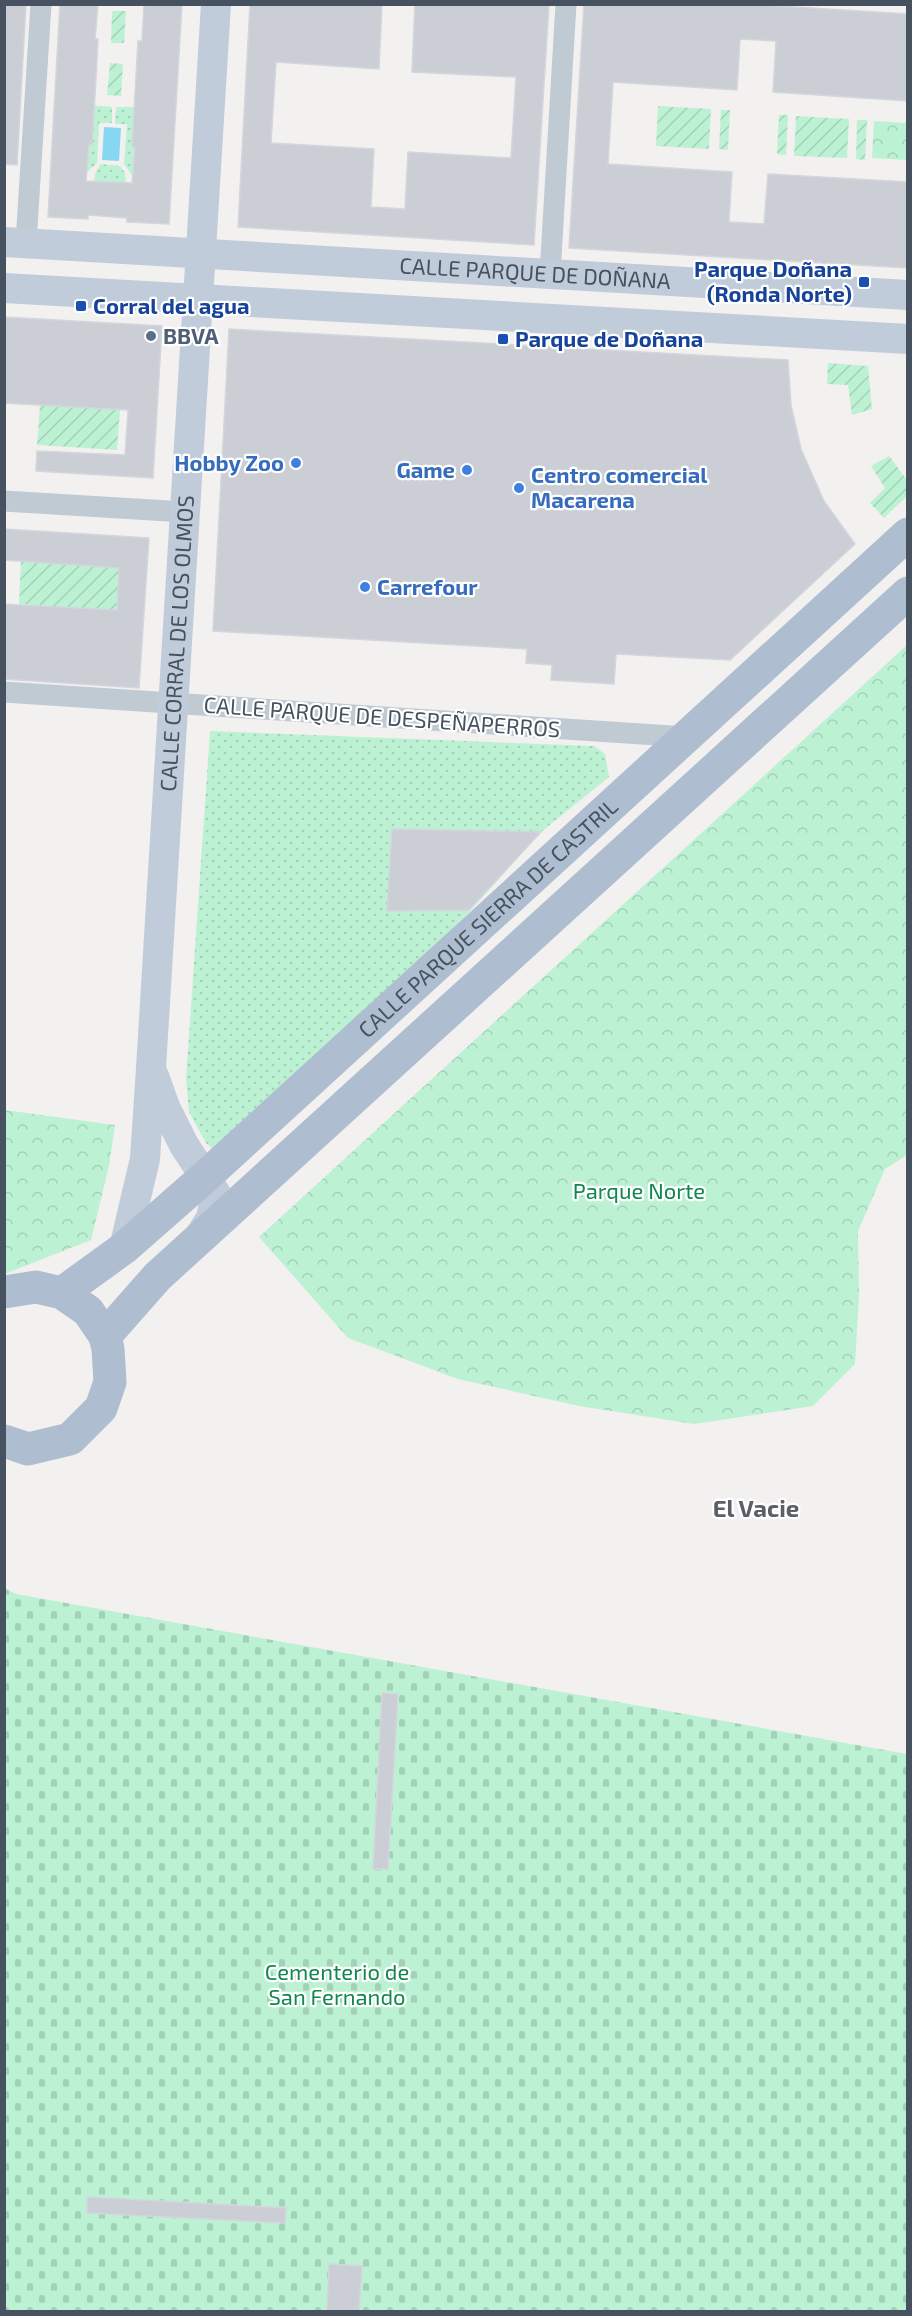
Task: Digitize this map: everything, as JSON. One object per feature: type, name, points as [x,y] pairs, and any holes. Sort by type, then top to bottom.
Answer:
[{"type":"main road","name":"CALLE PARQUE SIERRA DE CASTRIL","points":[[62,1293],[124,1248],[206,1176],[908,534]]},
{"type":"main road","name":"CALLE PARQUE SIERRA DE CASTRIL","points":[[105,1336],[157,1277],[908,592]]},
{"type":"main road","points":[[4,1441],[28,1449],[70,1439],[101,1408],[110,1382],[105,1336],[88,1311],[62,1293],[36,1287],[6,1290]]},
{"type":"street","points":[[15,243],[41,4]]},
{"type":"street","name":"CALLE CORRAL DE LOS OLMOS","points":[[124,1248],[145,1159],[152,1068],[216,4]]},
{"type":"street","points":[[550,274],[566,4]]},
{"type":"street","name":"CALLE PARQUE DE DOÑANA","points":[[15,243],[908,295]]},
{"type":"street","name":"CALLE PARQUE DE DOÑANA","points":[[4,288],[908,339]]},
{"type":"street","points":[[4,501],[185,512]]},
{"type":"street","name":"CALLE PARQUE DE DESPEÑAPERROS","points":[[4,693],[687,736]]},
{"type":"street","points":[[152,1068],[165,1107],[183,1145],[216,1194],[211,1218],[197,1241]]},
{"type":"green space","points":[[112,11],[126,11],[124,43],[111,43]]},
{"type":"green space","points":[[110,63],[123,64],[121,96],[107,95]]},
{"type":"green space","points":[[91,105],[112,107],[112,123],[99,123],[97,163],[87,172],[89,144],[91,145]]},
{"type":"green space","points":[[658,106],[711,109],[709,149],[656,146]]},
{"type":"green space","points":[[116,107],[137,107],[132,146],[135,147],[133,177],[124,164],[127,124],[115,124]]},
{"type":"green space","points":[[721,110],[730,110],[728,150],[719,149]]},
{"type":"green space","points":[[779,115],[788,115],[786,155],[777,154]]},
{"type":"green space","points":[[796,116],[849,119],[847,158],[794,156]]},
{"type":"green space","points":[[857,120],[867,120],[865,160],[856,159]]},
{"type":"green space","points":[[874,121],[907,123],[907,160],[872,158]]},
{"type":"green space","points":[[101,164],[120,166],[125,173],[126,183],[94,181],[96,171]]},
{"type":"green space","points":[[828,363],[868,366],[872,409],[852,415],[848,385],[827,384]]},
{"type":"green space","points":[[40,405],[120,410],[117,450],[37,445]]},
{"type":"green space","points":[[889,456],[907,480],[907,496],[884,518],[870,503],[885,488],[871,466]]},
{"type":"green space","points":[[21,561],[119,568],[118,593],[128,594],[131,611],[19,604]]},
{"type":"green space","name":"Parque Norte","points":[[907,645],[907,1155],[885,1169],[858,1231],[859,1296],[855,1364],[813,1406],[694,1424],[579,1406],[458,1379],[348,1338],[259,1237]]},
{"type":"green space","points":[[210,731],[594,746],[605,754],[609,777],[541,832],[471,910],[224,1160],[206,1143],[189,1112],[186,1079]]},
{"type":"green space","points":[[5,1110],[115,1125],[109,1166],[91,1240],[7,1273],[4,1273]]},
{"type":"green space","name":"Cementerio de San Fernando","points":[[4,1588],[16,1594],[907,1754],[907,2311],[5,2311]]},
{"type":"water","points":[[104,127],[121,128],[119,161],[102,160]]},
{"type":"building","points":[[4,4],[26,4],[17,165],[4,164]]},
{"type":"building","points":[[60,4],[98,4],[92,145],[89,144],[86,181],[132,183],[138,41],[142,41],[144,4],[182,4],[169,224],[127,222],[127,218],[88,215],[88,219],[48,217]]},
{"type":"building","points":[[250,4],[382,4],[379,69],[276,62],[271,143],[374,149],[371,207],[405,209],[408,152],[511,158],[516,77],[412,72],[415,4],[549,4],[534,245],[238,227]]},
{"type":"building","points":[[584,4],[744,4],[908,14],[908,101],[773,92],[776,41],[740,39],[737,90],[613,82],[608,164],[732,172],[729,222],[764,224],[768,174],[908,182],[908,268],[569,248]]},
{"type":"building","points":[[4,317],[162,326],[153,478],[36,471],[37,451],[125,455],[128,410],[4,403]]},
{"type":"building","name":"Centro comercial Macarena","points":[[229,329],[788,360],[791,405],[801,449],[824,501],[855,544],[730,660],[616,654],[614,684],[551,680],[552,665],[526,663],[527,649],[213,631]]},
{"type":"building","points":[[4,529],[149,538],[139,688],[4,679],[4,604],[117,610],[119,568],[4,560]]},
{"type":"building","points":[[392,829],[541,832],[469,910],[387,911]]},
{"type":"building","points":[[382,1693],[398,1694],[388,1869],[373,1869]]},
{"type":"building","points":[[87,2197],[286,2208],[285,2223],[87,2213]]},
{"type":"building","points":[[329,2264],[362,2266],[359,2312],[327,2312]]},
{"type":"place","name":"Parque Doñana (Ronda Norte)","points":[[864,282]]},
{"type":"place","name":"Corral del agua","points":[[81,306]]},
{"type":"place","name":"BBVA","points":[[151,336]]},
{"type":"place","name":"Parque de Doñana","points":[[503,339]]},
{"type":"place","name":"Hobby Zoo","points":[[296,463]]},
{"type":"place","name":"Game","points":[[467,470]]},
{"type":"place","name":"Centro comercial Macarena","points":[[519,488]]},
{"type":"place","name":"Carrefour","points":[[365,587]]},
{"type":"district","name":"El Vacie","points":[[756,1509]]}]
